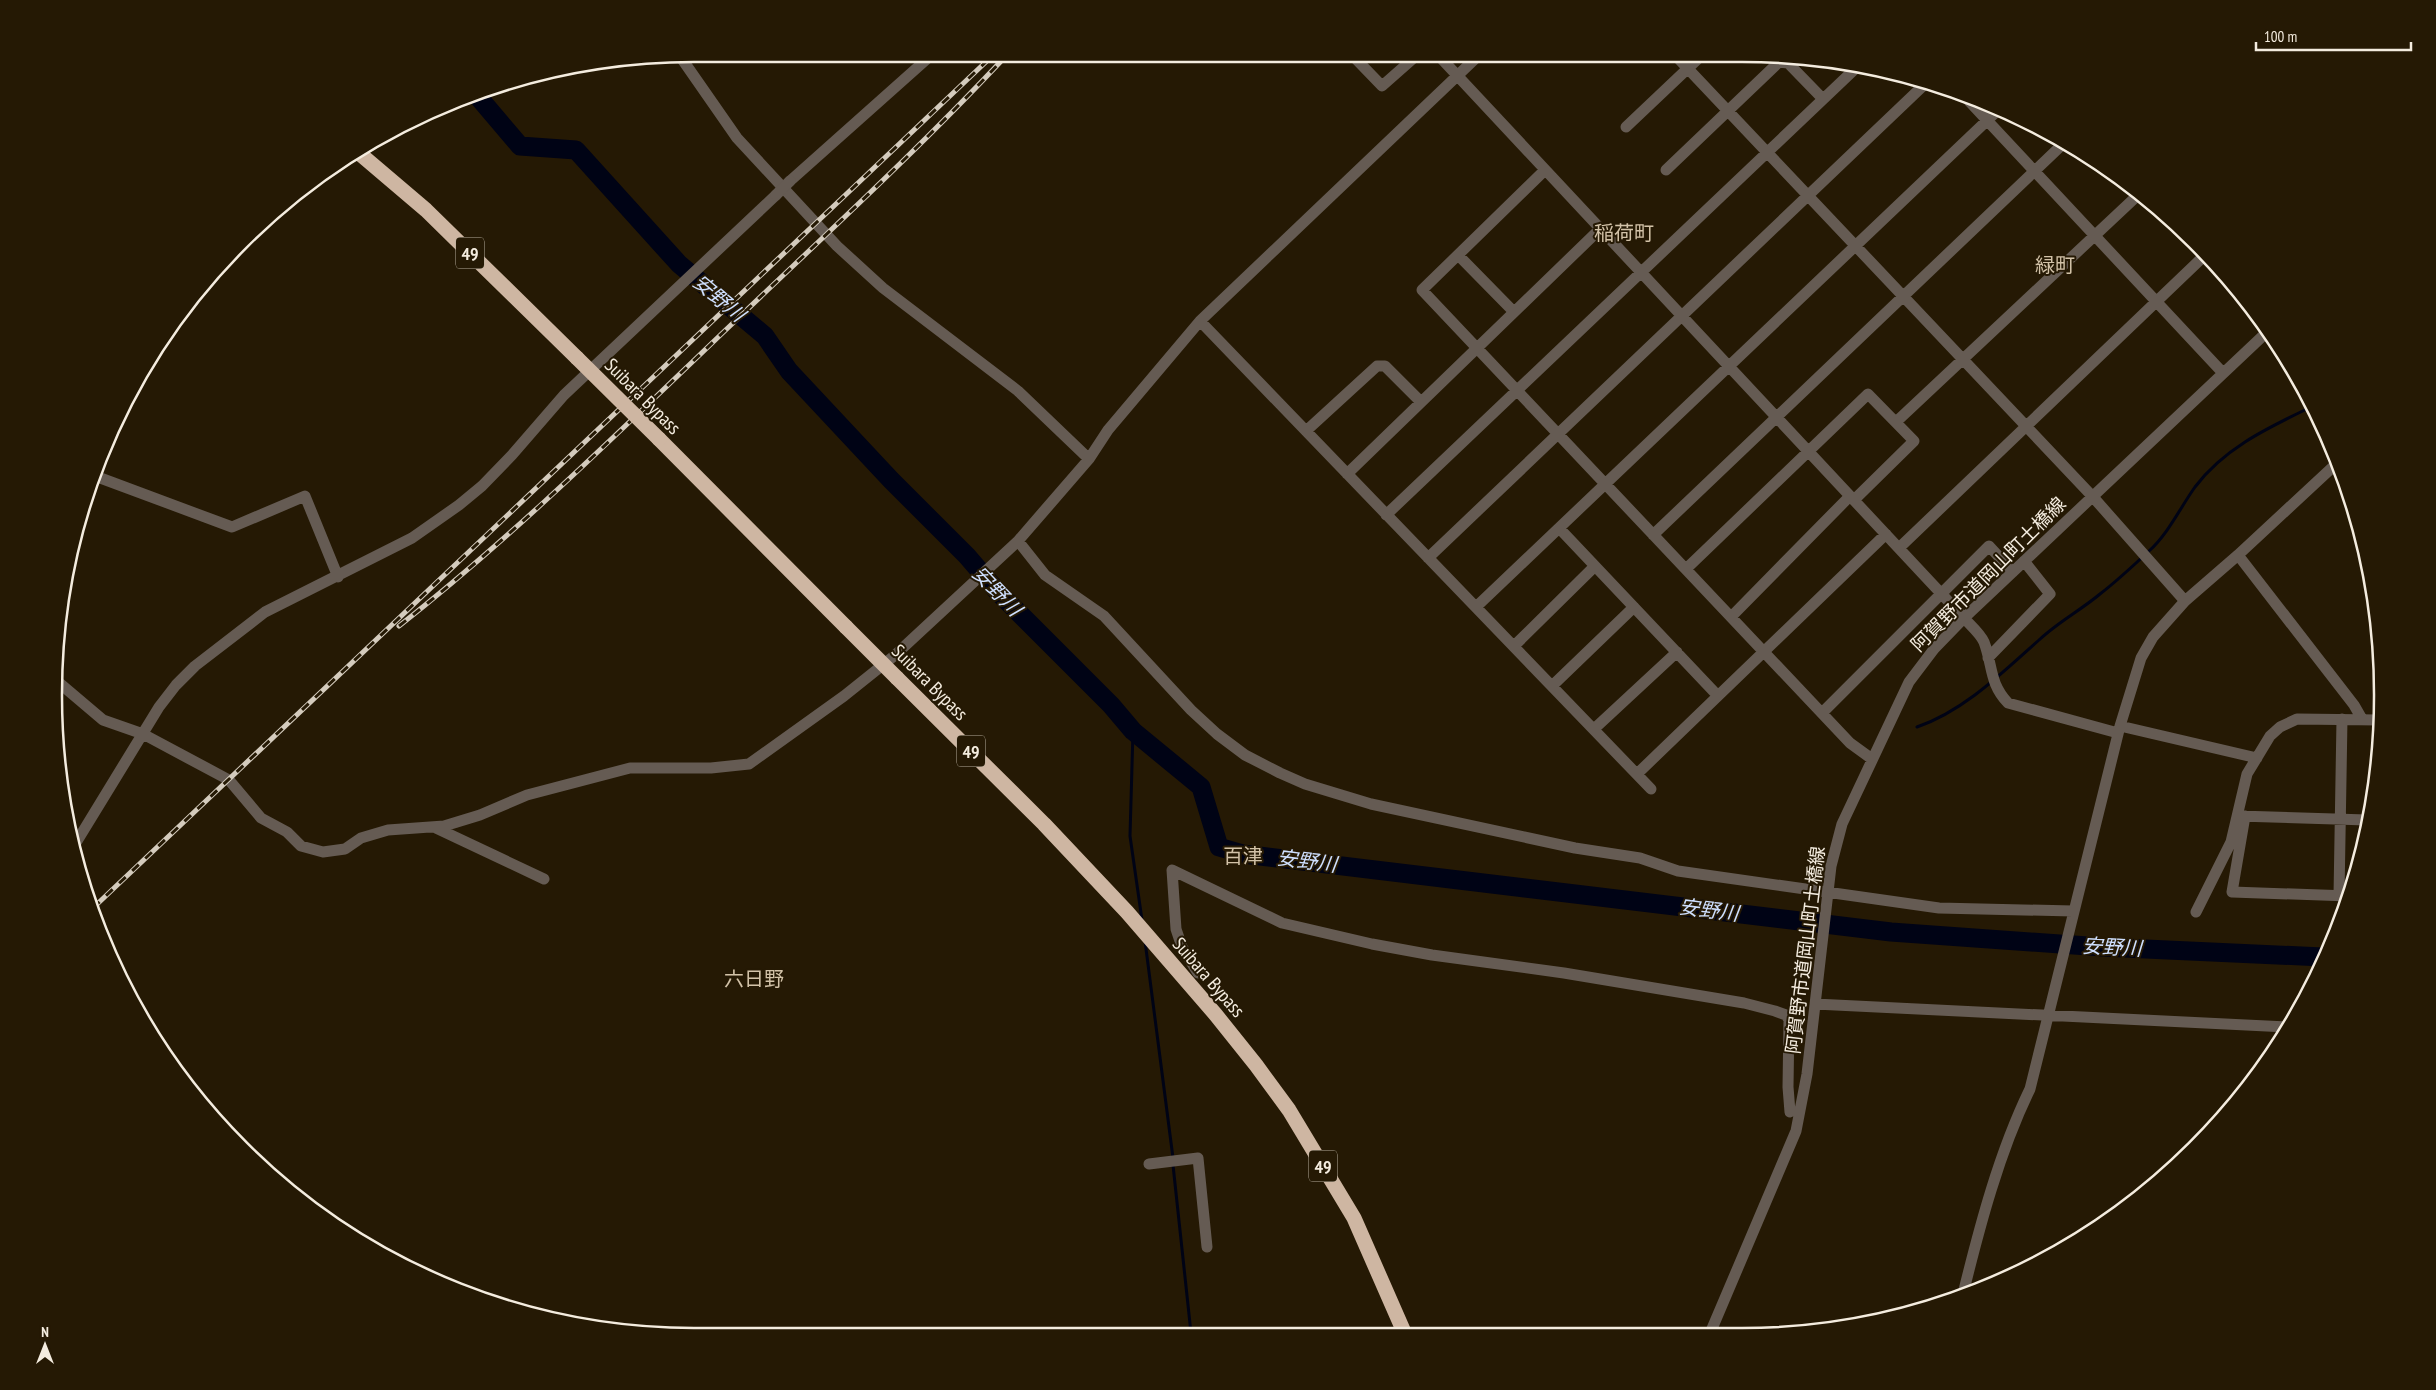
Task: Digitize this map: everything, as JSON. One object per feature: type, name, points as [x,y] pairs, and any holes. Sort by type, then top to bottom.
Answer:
[{"type":"highway","name":"Suibara Bypass","points":[[363,157],[426,210],[659,439],[1044,824],[1126,912],[1216,1015],[1288,1110],[1358,1227],[1402,1328]]},
{"type":"street","points":[[79,837],[170,692],[195,666],[265,612],[338,577],[412,538],[482,486],[564,394],[790,181],[924,62]]},
{"type":"street","points":[[1359,62],[1382,86],[1409,62]]},
{"type":"street","points":[[1444,62],[1964,618],[1983,640],[1990,674],[1998,692],[2008,703],[2257,758]]},
{"type":"street","points":[[62,686],[103,720],[143,734],[229,780],[261,818],[287,832],[301,846],[324,852],[345,849],[361,838],[388,830],[436,828],[480,815],[527,795],[630,768],[710,768],[752,761],[844,696],[894,656],[1018,541],[1089,459],[1108,430],[1200,321],[1472,62]]},
{"type":"street","points":[[1681,62],[2093,497],[2186,601]]},
{"type":"street","points":[[1626,127],[1695,62]]},
{"type":"street","points":[[684,63],[737,138],[838,246],[883,288],[1018,390],[1089,459]]},
{"type":"street","points":[[1666,170],[1777,64]]},
{"type":"street","points":[[1790,65],[1823,100]]},
{"type":"street","points":[[1386,515],[1851,73]]},
{"type":"street","points":[[1428,558],[1921,89]]},
{"type":"street","points":[[1476,607],[1991,116],[2034,171],[2223,373]]},
{"type":"street","points":[[1653,535],[2059,148]]},
{"type":"street","points":[[1544,170],[1422,290],[1822,713],[1850,742],[1872,759]]},
{"type":"street","points":[[1896,422],[2134,199]]},
{"type":"street","points":[[1347,474],[1600,229]]},
{"type":"street","points":[[1458,255],[1514,312]]},
{"type":"street","points":[[1898,548],[2200,260]]},
{"type":"street","points":[[1200,321],[1651,789]]},
{"type":"street","name":"阿賀野市道岡山町土橋線","points":[[1712,1328],[1796,1131],[1807,1074],[1835,845],[1872,759],[1909,682],[1928,656],[1964,618],[2262,337]]},
{"type":"street","points":[[1306,431],[1377,366],[1385,366],[1421,402]]},
{"type":"street","points":[[1686,569],[1868,394],[1914,441],[1852,498],[1731,617]]},
{"type":"street","points":[[1965,1286],[1990,1198],[2020,1110],[2030,1089],[2119,729],[2141,658],[2153,637],[2186,601],[2331,469]]},
{"type":"street","points":[[101,478],[232,527],[304,496],[338,577]]},
{"type":"street","points":[[1559,528],[1718,696]]},
{"type":"street","points":[[1637,774],[1886,534]]},
{"type":"street","points":[[1018,541],[1045,574],[1104,616],[1191,710],[1217,734],[1245,755],[1305,784],[1398,810],[1575,848],[1640,858],[1678,871],[1828,894],[1939,908],[2072,915]]},
{"type":"street","points":[[1822,713],[1989,546],[2012,572]]},
{"type":"street","points":[[2238,555],[2354,705],[2362,719]]},
{"type":"street","points":[[1988,658],[2050,594],[2024,561]]},
{"type":"street","points":[[1514,646],[1595,566]]},
{"type":"street","points":[[1552,686],[1634,607]]},
{"type":"street","points":[[1594,730],[1677,652]]},
{"type":"street","points":[[2341,896],[2232,892],[2247,774],[2270,736],[2280,726],[2297,719],[2373,720]]},
{"type":"street","points":[[2342,719],[2341,819],[2344,886]]},
{"type":"street","points":[[2241,816],[2361,820]]},
{"type":"street","points":[[2196,912],[2241,816]]},
{"type":"street","points":[[436,828],[544,879]]},
{"type":"street","points":[[1198,973],[1182,947],[1176,929],[1172,870],[1282,923],[1363,942],[1432,955],[1564,973],[1744,1003],[1786,1015],[1790,1025],[1788,1088],[1790,1112]]},
{"type":"street","points":[[1815,1004],[2049,1013],[2279,1027]]},
{"type":"street","points":[[1149,1164],[1198,1158],[1206,1247]]},
{"type":"waterway","name":"安野川","points":[[481,100],[520,146],[576,150],[679,264],[765,336],[789,371],[891,480],[967,556],[997,591],[1111,705],[1133,731],[1201,787],[1219,847],[1243,854],[1891,932],[2102,947],[2316,957]]},
{"type":"waterway","points":[[1917,727],[1934,720],[1967,701],[2046,634],[2119,579],[2156,544],[2195,487],[2220,460],[2249,439],[2305,410]]},
{"type":"waterway","points":[[1133,731],[1130,836],[1142,920]]},
{"type":"waterway","points":[[1145,941],[1173,1158]]},
{"type":"waterway","points":[[1173,1165],[1190,1328]]},
{"type":"railway","points":[[98,903],[986,62]]},
{"type":"railway","points":[[399,626],[443,591],[528,517],[611,440],[904,159],[1000,62]]},
{"type":"district","name":"稲荷町","points":[[1624,233]]},
{"type":"district","name":"緑町","points":[[2055,265]]},
{"type":"district","name":"百津","points":[[1243,856]]},
{"type":"district","name":"六日野","points":[[754,979]]}]
